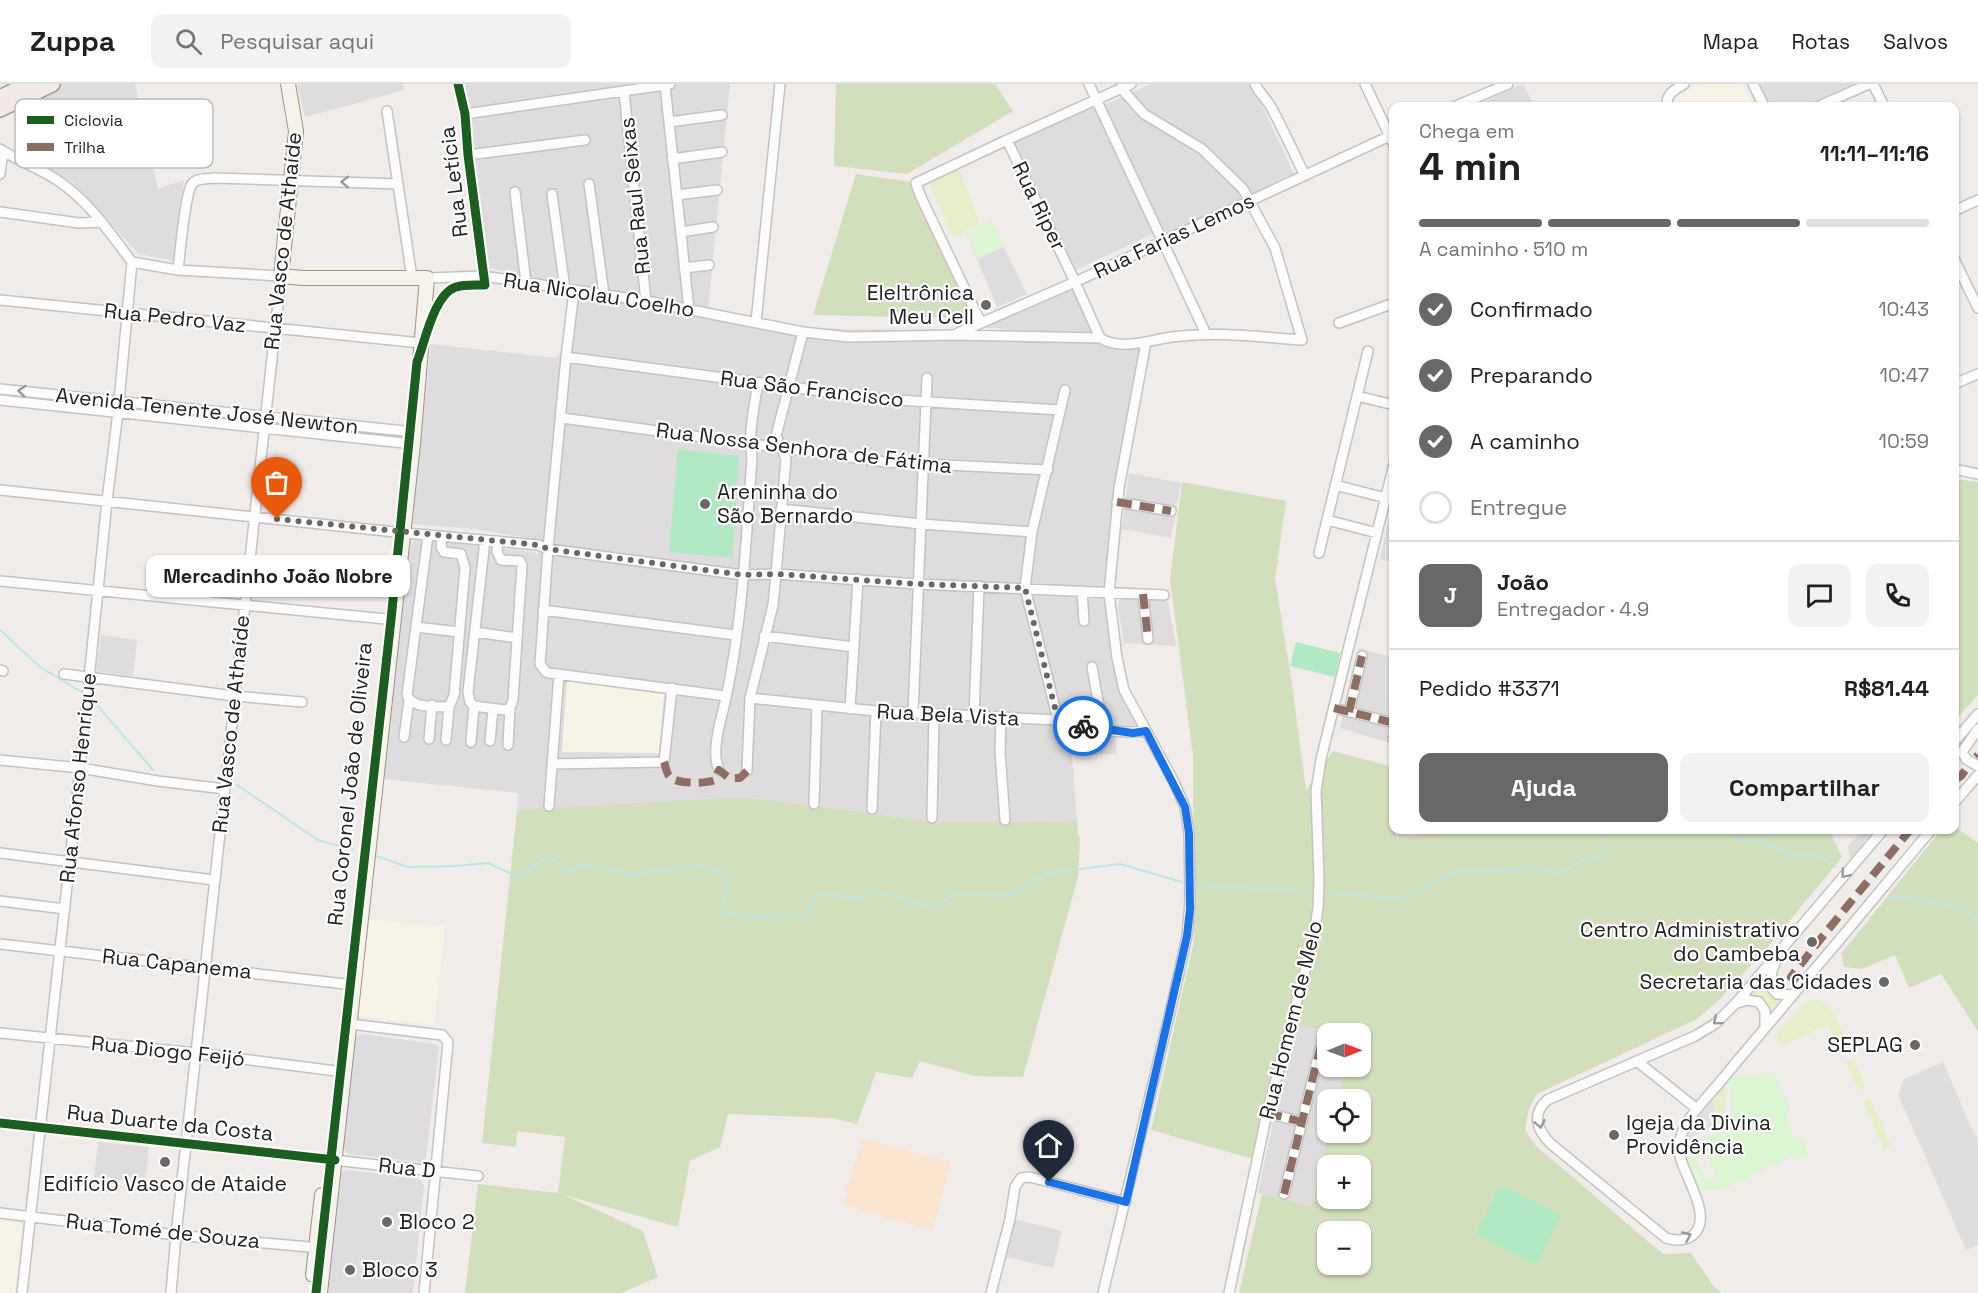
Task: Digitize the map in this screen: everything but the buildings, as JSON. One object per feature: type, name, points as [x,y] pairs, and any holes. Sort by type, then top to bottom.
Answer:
[{"type":"main road","points":[[0,98],[28,84]]},
{"type":"main road","points":[[21,99],[52,84]]},
{"type":"main road","points":[[0,109],[15,102]]},
{"type":"street","name":"Rua Vasco de Athaíde","points":[[171,1293],[243,604],[266,418],[296,131],[288,84]]},
{"type":"street","name":"Rua Letícia","points":[[458,84],[465,114],[484,276]]},
{"type":"street","points":[[465,114],[669,84],[672,159],[689,309]]},
{"type":"street","points":[[756,322],[780,84]]},
{"type":"street","points":[[1089,84],[1206,334]]},
{"type":"street","points":[[981,323],[920,195],[918,181],[1131,84]]},
{"type":"street","points":[[1255,84],[1258,92],[1265,97],[1282,126],[1304,174]]},
{"type":"street","points":[[1365,84],[1389,131]]},
{"type":"street","points":[[1465,102],[1508,84]]},
{"type":"street","points":[[1667,102],[1671,92],[1684,84]]},
{"type":"street","points":[[1753,84],[1762,102]]},
{"type":"street","points":[[1828,102],[1871,84],[1882,102]]},
{"type":"street","points":[[1121,88],[1144,114],[1202,149],[1243,189],[1251,200]]},
{"type":"street","name":"Rua Raul Seixas","points":[[624,92],[646,301]]},
{"type":"street","name":"Rua Coronel João de Oliveira","points":[[331,1159],[336,1071],[350,984],[418,342],[420,278],[398,184],[387,111]]},
{"type":"street","points":[[669,122],[722,115]]},
{"type":"street","name":"Rua Farias Lemos","points":[[954,335],[1075,282],[1389,136]]},
{"type":"street","points":[[468,155],[585,140]]},
{"type":"street","name":"Rua Riper","points":[[1007,140],[1100,338]]},
{"type":"street","points":[[0,174],[2,150]]},
{"type":"street","points":[[672,159],[722,152]]},
{"type":"street","points":[[34,168],[59,182],[78,198],[102,222],[132,262]]},
{"type":"street","points":[[178,270],[191,185],[200,180],[214,178],[398,184]]},
{"type":"street","points":[[589,184],[604,294]]},
{"type":"street","points":[[677,195],[717,190]]},
{"type":"street","points":[[515,192],[526,283]]},
{"type":"street","points":[[552,194],[570,290],[562,418],[548,549],[540,664],[546,672],[726,696]]},
{"type":"street","name":"Rua Nicolau Coelho","points":[[132,262],[178,270],[281,276],[420,278],[484,276],[646,301],[803,332],[849,337],[954,335],[1100,338],[1114,344],[1206,334],[1302,340],[1275,248],[1251,200]]},
{"type":"street","points":[[1959,209],[1978,200]]},
{"type":"street","points":[[0,212],[79,223],[102,222]]},
{"type":"street","points":[[681,232],[713,227]]},
{"type":"street","name":"Rua Afonso Henrique","points":[[22,1293],[119,407],[132,262]]},
{"type":"street","points":[[684,268],[709,265]]},
{"type":"street","points":[[1959,269],[1978,308]]},
{"type":"street","name":"Rua Pedro Vaz","points":[[0,300],[418,342]]},
{"type":"street","points":[[1339,322],[1389,305]]},
{"type":"street","points":[[747,771],[750,698],[773,605],[776,574],[786,459],[777,436],[803,332]]},
{"type":"street","points":[[1103,1293],[1187,936],[1190,909],[1189,833],[1185,807],[1120,679],[1109,593],[1118,502],[1146,342]]},
{"type":"street","points":[[1319,553],[1368,351]]},
{"type":"street","name":"Rua São Francisco","points":[[566,357],[881,399],[1060,410]]},
{"type":"street","points":[[1959,382],[1978,374]]},
{"type":"street","points":[[913,713],[927,378]]},
{"type":"street","points":[[719,770],[716,763],[718,728],[726,696],[743,575],[752,458],[750,443],[758,383]]},
{"type":"street","name":"Avenida Tenente José Newton","points":[[0,389],[263,429],[409,438]]},
{"type":"street","points":[[1058,720],[1025,588],[1032,532],[1065,390]]},
{"type":"street","points":[[1357,396],[1389,404]]},
{"type":"street","name":"Avenida Tenente José Newton","points":[[0,400],[266,418],[409,438]]},
{"type":"street","name":"Rua Nossa Senhora de Fátima","points":[[562,418],[886,462],[1048,470]]},
{"type":"street","points":[[1959,470],[1978,474]]},
{"type":"street","points":[[1335,485],[1386,498]]},
{"type":"street","name":"Rua Homem de Melo","points":[[1229,1293],[1267,1113],[1317,921],[1319,880],[1316,791],[1321,759],[1389,486]]},
{"type":"street","points":[[0,490],[538,545],[548,549],[743,575],[776,574],[918,584],[1164,595]]},
{"type":"street","points":[[1118,502],[1171,511]]},
{"type":"street","points":[[781,509],[921,524],[1032,532]]},
{"type":"street","points":[[1327,520],[1377,533]]},
{"type":"street","name":"Rua Coronel João de Oliveira","points":[[320,1293],[321,1248],[350,1024],[350,984],[386,619],[399,532]]},
{"type":"street","points":[[404,737],[407,695],[428,535]]},
{"type":"street","points":[[442,536],[442,550],[460,554],[465,568],[454,695],[449,707],[446,740]]},
{"type":"street","points":[[485,540],[468,692],[470,702],[474,706],[493,709],[510,708]]},
{"type":"street","points":[[498,541],[497,551],[501,560],[520,561],[522,566],[508,745]]},
{"type":"street","points":[[850,709],[858,579]]},
{"type":"street","points":[[0,582],[386,619]]},
{"type":"street","points":[[974,716],[979,586]]},
{"type":"street","points":[[1082,591],[1084,621]]},
{"type":"street","points":[[1143,594],[1148,639]]},
{"type":"street","points":[[543,610],[735,635]]},
{"type":"street","points":[[416,627],[459,632]]},
{"type":"street","points":[[475,632],[518,638]]},
{"type":"street","points":[[764,636],[855,647]]},
{"type":"street","points":[[1349,712],[1362,656]]},
{"type":"street","points":[[1092,667],[1103,729]]},
{"type":"street","points":[[64,674],[235,696],[302,702]]},
{"type":"street","points":[[549,806],[559,674]]},
{"type":"street","points":[[552,764],[664,762],[672,688]]},
{"type":"street","name":"Rua Bela Vista","points":[[750,698],[876,711],[1058,720],[1073,725],[1133,733],[1146,731]]},
{"type":"street","points":[[408,700],[414,704],[449,707]]},
{"type":"street","points":[[429,739],[432,705]]},
{"type":"street","points":[[471,741],[474,706]]},
{"type":"street","points":[[814,804],[818,706]]},
{"type":"street","points":[[1334,708],[1389,722]]},
{"type":"street","points":[[490,741],[493,709]]},
{"type":"street","points":[[872,809],[876,711]]},
{"type":"street","points":[[932,818],[934,714]]},
{"type":"street","points":[[1959,736],[1978,714]]},
{"type":"street","points":[[1001,717],[1000,752],[1005,820]]},
{"type":"street","points":[[1978,729],[1962,752],[1967,760],[1978,766]]},
{"type":"street","points":[[0,760],[80,768],[225,789]]},
{"type":"street","points":[[1959,797],[1978,775]]},
{"type":"street","points":[[1879,834],[1736,1003],[1715,1024],[1695,1036],[1638,1062],[1547,1100],[1539,1109],[1537,1120],[1542,1134],[1551,1144],[1660,1235],[1676,1240],[1691,1237],[1698,1231],[1701,1224],[1698,1201],[1679,1154],[1679,1142],[1683,1131],[1697,1109],[1928,834]]},
{"type":"street","points":[[0,853],[214,880]]},
{"type":"street","points":[[0,901],[64,909]]},
{"type":"street","name":"Rua Capanema","points":[[0,944],[350,984]]},
{"type":"street","points":[[1781,950],[1772,971],[1770,986],[1777,994],[1792,995]]},
{"type":"street","points":[[1736,1003],[1748,999],[1759,1002],[1765,1011],[1765,1026]]},
{"type":"street","points":[[350,1024],[442,1035],[448,1042],[424,1293]]},
{"type":"street","name":"Rua Diogo Feijó","points":[[0,1033],[195,1053],[336,1071]]},
{"type":"street","points":[[1284,1194],[1317,1061]]},
{"type":"street","points":[[1638,1062],[1697,1109]]},
{"type":"street","points":[[1267,1113],[1302,1122]]},
{"type":"street","name":"Rua Duarte da Costa","points":[[0,1123],[331,1159]]},
{"type":"street","name":"Rua D","points":[[331,1159],[478,1176]]},
{"type":"street","points":[[991,1293],[1010,1219],[1015,1187],[1021,1178],[1030,1177],[1126,1202]]},
{"type":"street","name":"Rua Tomé de Souza","points":[[0,1213],[176,1235],[321,1248]]},
{"type":"street","name":"Rua Coronel João de Oliveira","points":[[311,1293],[321,1248]]},
{"type":"shaded area","points":[[58,84],[135,84],[138,99],[39,99],[38,93]]},
{"type":"shaded area","points":[[297,84],[403,84],[404,90],[305,117]]},
{"type":"shaded area","points":[[458,84],[730,84],[708,309],[802,328],[1072,334],[973,327],[1076,285],[1094,334],[1110,342],[1147,339],[1121,487],[1112,595],[1118,687],[1137,726],[1115,729],[1117,754],[1072,755],[1077,821],[936,822],[752,798],[517,810],[518,793],[384,779],[409,544],[416,539],[533,552],[538,555],[539,540],[474,529],[412,524],[431,344],[556,358],[571,343],[575,292],[565,285],[490,268],[468,155]]},
{"type":"shaded area","points":[[1151,84],[1252,84],[1294,174],[1165,234],[1105,105]]},
{"type":"shaded area","points":[[1523,84],[1532,102],[1482,102]]},
{"type":"shaded area","points":[[1703,84],[1742,84],[1751,102],[1673,102],[1676,97]]},
{"type":"shaded area","points":[[1758,84],[1853,84],[1814,102],[1766,102]]},
{"type":"shaded area","points":[[1096,106],[1156,232],[1074,271],[1014,142]]},
{"type":"shaded area","points":[[48,168],[153,168],[158,189],[184,180],[174,261],[139,254],[72,182]]},
{"type":"shaded area","points":[[1004,247],[1027,294],[997,307],[977,259]]},
{"type":"shaded area","points":[[1129,473],[1181,483],[1171,538],[1122,529]]},
{"type":"shaded area","points":[[1389,517],[1389,562],[1380,559]]},
{"type":"shaded area","points":[[1119,600],[1168,601],[1176,646],[1124,643],[1118,608]]},
{"type":"shaded area","points":[[101,635],[137,640],[133,676],[96,671]]},
{"type":"shaded area","points":[[1359,648],[1389,657],[1389,743],[1340,728]]},
{"type":"shaded area","points":[[567,681],[664,694],[659,753],[562,752]]},
{"type":"shaded area","points":[[1395,834],[1428,834],[1394,838]]},
{"type":"shaded area","points":[[1859,834],[1871,834],[1850,859],[1848,847]]},
{"type":"shaded area","points":[[369,919],[445,927],[434,1025],[358,1016]]},
{"type":"shaded area","points":[[1294,1023],[1317,1029],[1317,1077],[1342,1077],[1340,1089],[1317,1089],[1317,1143],[1327,1143],[1324,1155],[1317,1155],[1317,1182],[1311,1207],[1258,1193]]},
{"type":"shaded area","points":[[361,1034],[434,1044],[439,1047],[426,1159],[421,1162],[348,1154],[343,1148],[355,1039]]},
{"type":"shaded area","points":[[1943,1062],[1974,1134],[1978,1137],[1978,1245],[1966,1250],[1898,1094],[1904,1079]]},
{"type":"shaded area","points":[[1713,1099],[1717,1125],[1693,1136],[1684,1148],[1691,1126]]},
{"type":"shaded area","points":[[98,1142],[149,1147],[145,1183],[94,1177]]},
{"type":"shaded area","points":[[346,1170],[418,1178],[424,1185],[413,1293],[327,1293],[341,1173]]},
{"type":"shaded area","points":[[1014,1219],[1062,1231],[1053,1268],[1005,1257]]},
{"type":"shaded area","points":[[0,1221],[22,1223],[15,1293],[0,1293]]},
{"type":"green space","points":[[836,84],[995,84],[1013,111],[907,174],[834,166]]},
{"type":"green space","points":[[959,169],[980,224],[953,237],[928,180]]},
{"type":"green space","points":[[856,174],[911,182],[971,310],[955,318],[813,315]]},
{"type":"green space","points":[[992,221],[1004,246],[977,259],[966,232]]},
{"type":"green space","name":"Areninha do São Bernardo","points":[[678,449],[739,456],[732,558],[669,552]]},
{"type":"green space","points":[[1959,480],[1978,482],[1978,695],[1959,716]]},
{"type":"green space","points":[[1182,482],[1286,501],[1275,579],[1306,790],[1333,751],[1389,766],[1389,834],[1396,834],[1395,838],[1429,834],[1831,834],[1842,857],[1779,934],[1720,999],[1697,1019],[1537,1094],[1529,1108],[1525,1130],[1535,1145],[1663,1254],[1691,1253],[1714,1287],[1722,1293],[1239,1293],[1262,1194],[1311,1207],[1317,1182],[1317,1209],[1371,1209],[1371,1155],[1324,1155],[1327,1143],[1371,1143],[1371,1089],[1340,1089],[1342,1077],[1371,1077],[1371,1023],[1317,1023],[1317,1029],[1286,1021],[1253,1159],[1151,1130],[1194,941],[1193,755],[1170,580]]},
{"type":"green space","points":[[1296,642],[1340,653],[1335,677],[1290,666]]},
{"type":"green space","points":[[752,798],[936,822],[1077,821],[1080,838],[1078,877],[1023,1077],[975,1076],[920,1061],[912,1078],[876,1072],[857,1124],[832,1118],[728,1114],[720,1147],[690,1161],[678,1227],[564,1195],[643,1231],[658,1277],[621,1293],[465,1293],[478,1184],[558,1193],[565,1137],[517,1131],[516,1147],[482,1143],[517,810]]},
{"type":"green space","points":[[1959,830],[1978,843],[1978,1031],[1941,974],[1909,988],[1895,955],[1862,969],[1844,967],[1841,954],[1938,834],[1959,834]]},
{"type":"green space","points":[[1766,977],[1767,992],[1781,999],[1768,1014],[1766,1002],[1752,994]]},
{"type":"green space","points":[[1811,1000],[1826,1004],[1836,1018],[1850,1051],[1842,1054],[1828,1025],[1783,1045],[1774,1036],[1801,1006]]},
{"type":"green space","points":[[1853,1059],[1865,1086],[1858,1090],[1846,1062]]},
{"type":"green space","points":[[1773,1071],[1791,1112],[1785,1115],[1795,1139],[1803,1137],[1810,1155],[1797,1161],[1794,1155],[1721,1190],[1702,1191],[1689,1168],[1687,1153],[1692,1150],[1706,1181],[1717,1177],[1700,1139],[1721,1131],[1728,1123],[1731,1104],[1729,1079],[1732,1076],[1758,1076]]},
{"type":"green space","points":[[1725,1085],[1725,1112],[1721,1122],[1717,1125],[1713,1099]]},
{"type":"green space","points":[[1870,1098],[1891,1146],[1884,1150],[1863,1101]]},
{"type":"green space","points":[[1501,1185],[1561,1215],[1536,1265],[1476,1235]]},
{"type":"sand","points":[[862,1138],[951,1163],[932,1230],[843,1205]]},
{"type":"waterway","points":[[0,630],[40,667],[80,691]]},
{"type":"waterway","points":[[97,705],[153,770]]},
{"type":"waterway","points":[[237,785],[318,840],[354,850]]},
{"type":"waterway","points":[[1333,893],[1407,899],[1452,872],[1540,868],[1555,874],[1581,861],[1605,855],[1606,834]]},
{"type":"waterway","points":[[1733,834],[1741,841],[1759,840],[1784,851],[1822,856],[1835,867]]},
{"type":"waterway","points":[[376,856],[408,867],[488,863],[518,877],[542,860],[556,860],[565,873],[583,865],[615,870],[633,876],[647,872],[701,866],[727,875],[724,913],[751,917],[805,915],[819,894],[863,898],[874,891],[936,908],[954,893],[1006,896],[1048,873],[1120,864],[1182,882]]},
{"type":"waterway","points":[[1197,885],[1306,891]]},
{"type":"waterway","points":[[1889,897],[1909,898],[1967,909],[1978,921]]},
{"type":"marked path","points":[[1117,502],[1171,511]]},
{"type":"marked path","points":[[1143,594],[1148,639]]},
{"type":"marked path","points":[[1349,712],[1362,656]]},
{"type":"marked path","points":[[1334,708],[1389,722]]},
{"type":"marked path","points":[[664,762],[670,777],[685,782],[698,783],[715,780],[719,770],[729,778],[740,778],[747,771]]},
{"type":"marked path","points":[[1959,777],[1967,768]]},
{"type":"marked path","points":[[1797,982],[1791,977],[1907,834]]},
{"type":"marked path","points":[[1284,1194],[1317,1061]]},
{"type":"marked path","points":[[1267,1113],[1302,1122]]},
{"type":"cycle path","points":[[316,1293],[391,620],[417,362],[431,320],[448,291],[467,285],[485,285],[465,114],[458,84]]},
{"type":"cycle path","points":[[0,1123],[335,1160]]},
{"type":"way so far","points":[[277,519],[538,545],[548,549],[743,575],[776,574],[918,584],[1025,588],[1058,720],[1083,726]]},
{"type":"place","name":"Eleltrônica Meu Cell","points":[[986,305]]},
{"type":"place","name":"Areninha do São Bernardo","points":[[705,504]]},
{"type":"place","name":"Mercadinho João Nobre","points":[[277,519]]},
{"type":"place","name":"Centro Administrativo do Cambeba","points":[[1812,942]]},
{"type":"place","name":"Secretaria das Cidades","points":[[1884,982]]},
{"type":"place","name":"SEPLAG","points":[[1915,1045]]},
{"type":"place","name":"Igeja da Divina Providência","points":[[1614,1135]]},
{"type":"place","name":"Edifício Vasco de Ataide","points":[[165,1162]]},
{"type":"place","name":"Bloco 2","points":[[387,1222]]},
{"type":"place","name":"Bloco 3","points":[[350,1270]]},
{"type":"route","points":[[1049,1182],[1126,1202],[1190,917],[1189,833],[1185,807],[1146,731],[1133,733],[1083,726]]}]
